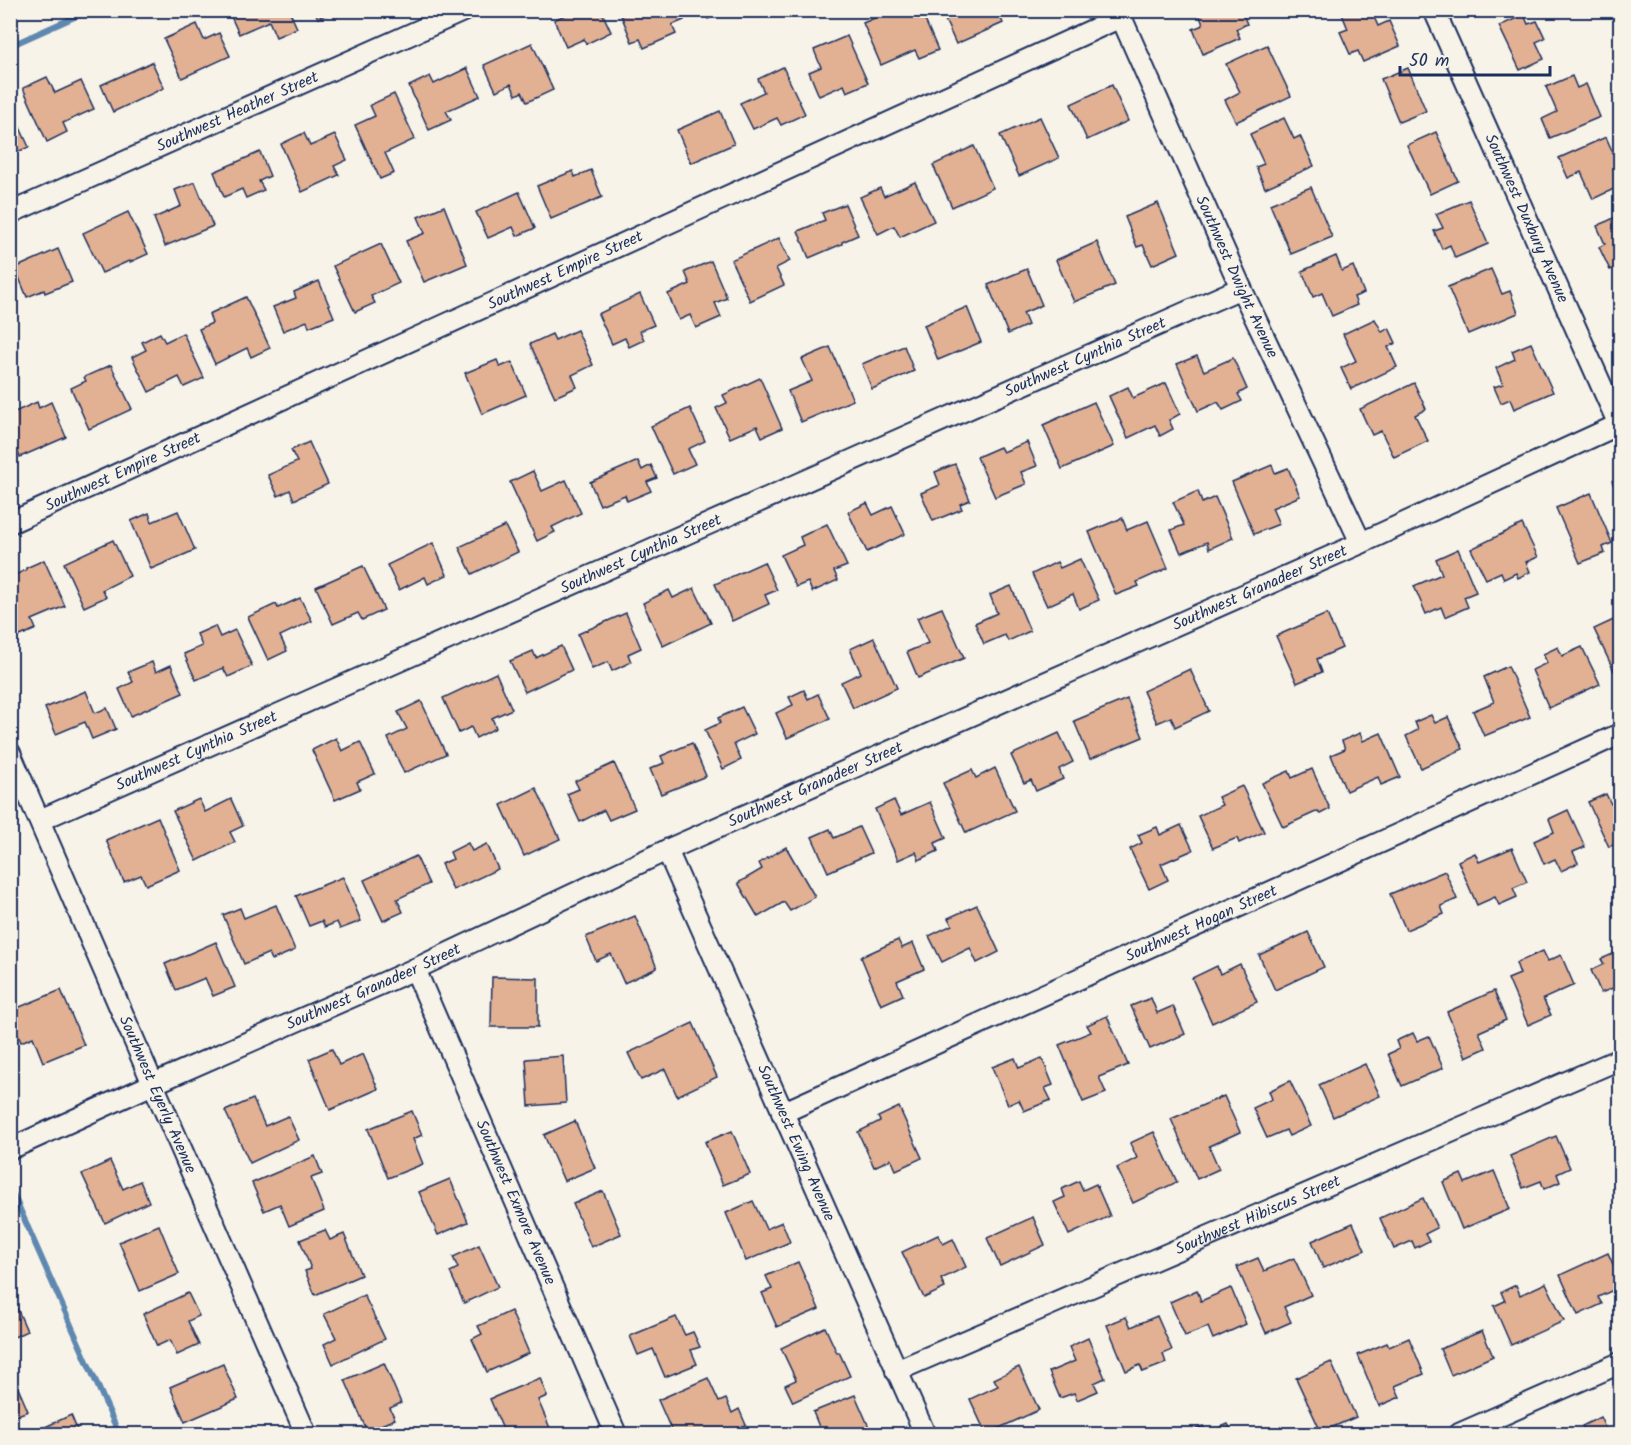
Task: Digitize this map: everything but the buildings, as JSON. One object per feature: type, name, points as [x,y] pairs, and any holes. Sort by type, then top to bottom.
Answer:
[{"type":"street","name":"Southwest Heather Street","points":[[10,213],[465,10]]},
{"type":"street","name":"Southwest Duxbury Avenue","points":[[1434,10],[1620,424]]},
{"type":"street","name":"Southwest Dwight Avenue","points":[[1119,14],[1241,288],[1361,543]]},
{"type":"street","name":"Southwest Empire Street","points":[[10,523],[1119,14]]},
{"type":"street","name":"Southwest Cynthia Street","points":[[40,820],[1241,288]]},
{"type":"street","name":"Southwest Granadeer Street","points":[[10,1149],[415,969],[667,850],[1361,543],[1620,424]]},
{"type":"street","name":"Southwest Hogan Street","points":[[782,1113],[1620,734]]},
{"type":"street","name":"Southwest Eyerly Avenue","points":[[10,753],[306,1434]]},
{"type":"street","name":"Southwest Ewing Avenue","points":[[667,850],[925,1434]]},
{"type":"street","name":"Southwest Exmore Avenue","points":[[415,969],[616,1434]]},
{"type":"street","name":"Southwest Hibiscus Street","points":[[896,1371],[1620,1059]]},
{"type":"street","points":[[1459,1434],[1620,1363]]},
{"type":"waterway","points":[[10,46],[90,10]]},
{"type":"waterway","points":[[11,1189],[119,1434]]}]
